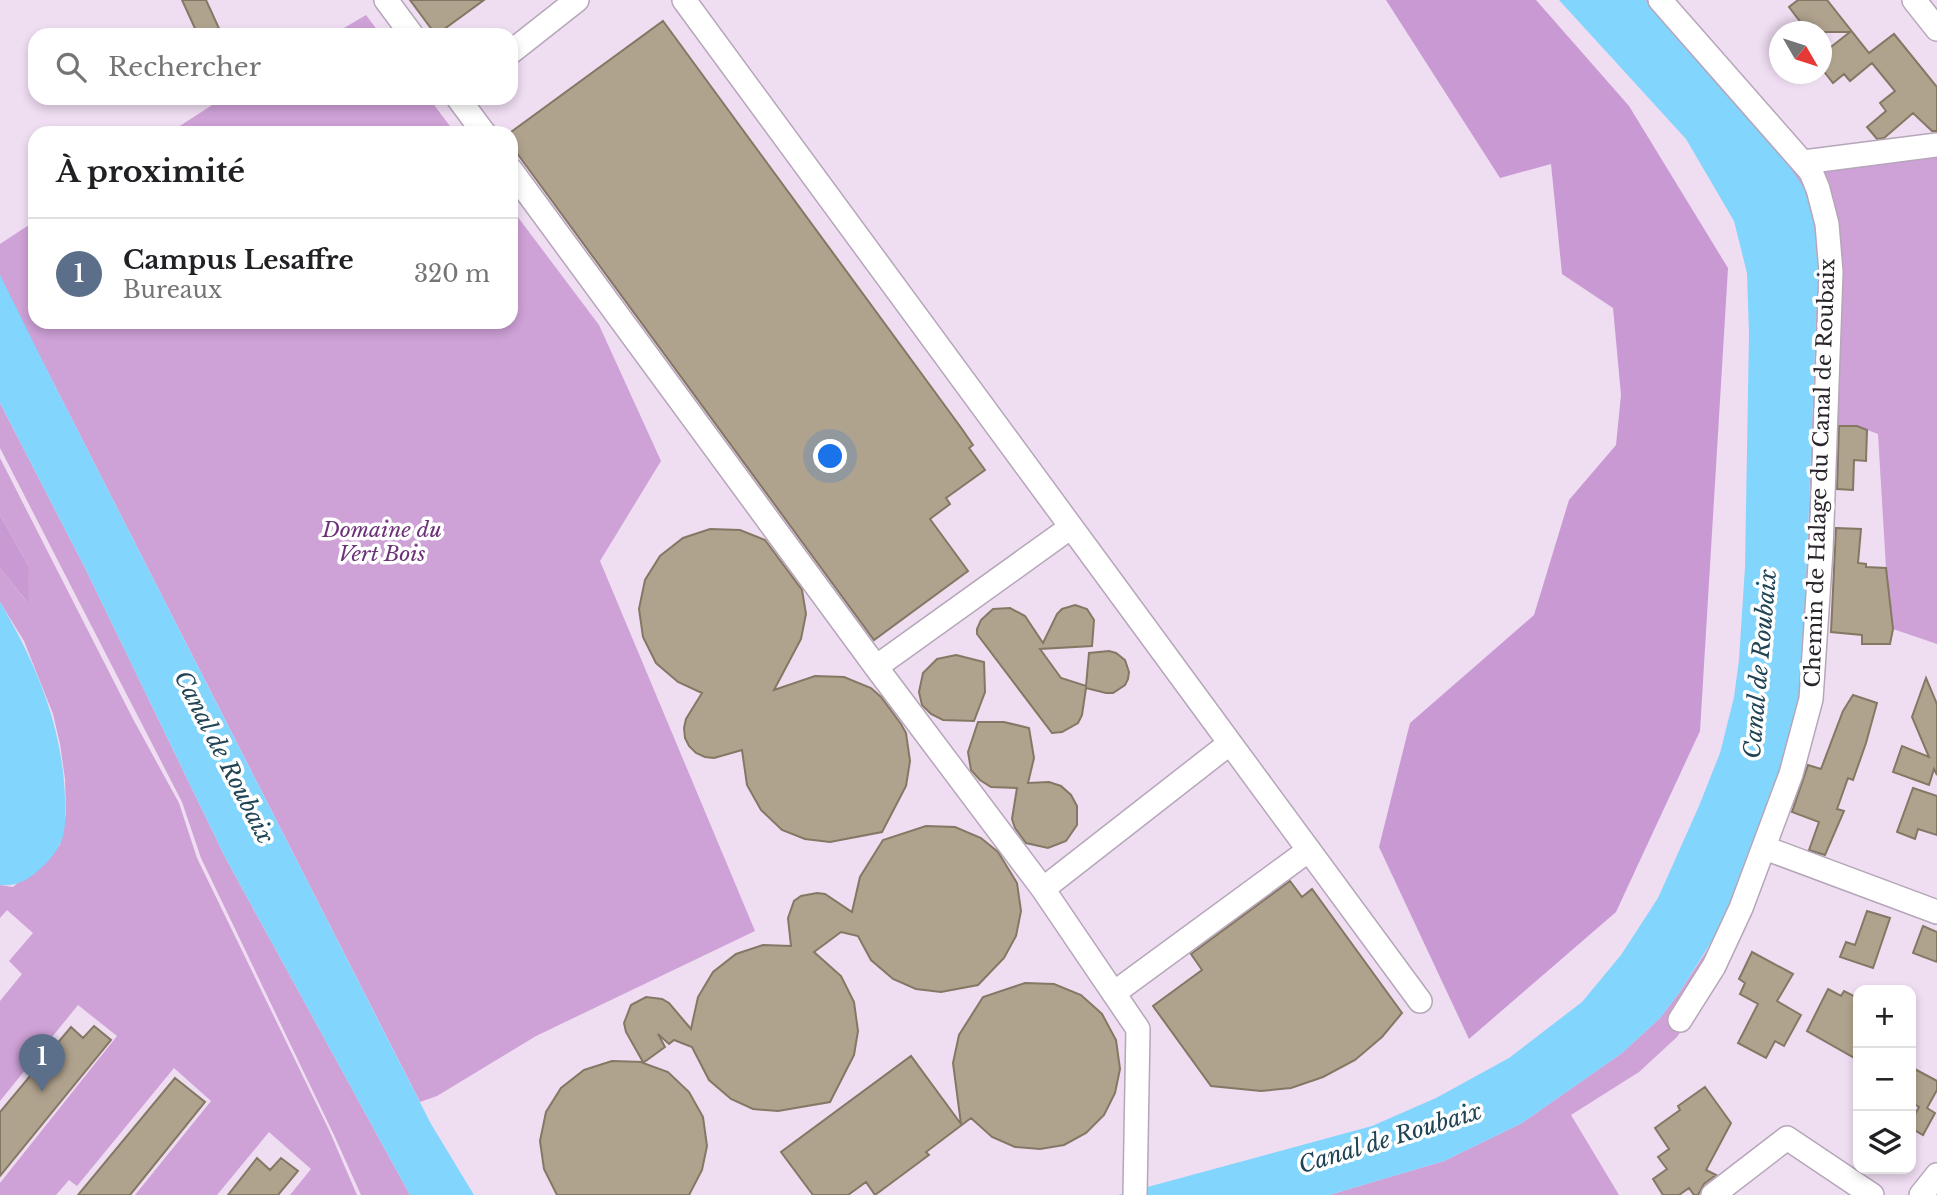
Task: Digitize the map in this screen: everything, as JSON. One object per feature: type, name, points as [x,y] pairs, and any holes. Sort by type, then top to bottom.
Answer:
[{"type":"street","points":[[386,0],[407,28]]},
{"type":"street","points":[[518,47],[577,0]]},
{"type":"street","points":[[684,0],[1420,1001]]},
{"type":"street","name":"Chemin de Halage du Canal de Roubaix","points":[[1660,0],[1804,162],[1818,189],[1826,224],[1831,272],[1820,576],[1811,699],[1791,774],[1741,908],[1714,966],[1680,1020]]},
{"type":"street","points":[[1914,0],[1937,29]]},
{"type":"street","points":[[463,105],[479,126]]},
{"type":"street","points":[[1804,162],[1937,145]]},
{"type":"street","points":[[518,180],[876,667],[1043,889],[1139,1029],[1135,1195]]},
{"type":"street","points":[[876,667],[1071,527]]},
{"type":"street","points":[[1043,889],[1230,743]]},
{"type":"street","points":[[1765,848],[1937,912]]},
{"type":"street","points":[[1114,993],[1309,850]]},
{"type":"street","points":[[1713,1195],[1787,1138],[1872,1195]]},
{"type":"street","points":[[1921,1195],[1937,1175]]},
{"type":"green space","points":[[1645,0],[1676,0],[1820,170],[1937,156],[1937,644],[1893,629],[1886,568],[1878,434],[1857,426],[1838,426],[1821,653],[1706,993],[1677,1037],[1639,1072],[1571,1115],[1619,1195],[1329,1195],[1444,1161],[1522,1123],[1622,1053],[1660,1018],[1713,941],[1756,842],[1775,784],[1803,663],[1818,270],[1814,222],[1744,112]]},
{"type":"green space","points":[[366,15],[376,28],[344,28]]},
{"type":"green space","points":[[212,105],[434,105],[450,126],[180,126]]},
{"type":"green space","name":"Domaine du Vert Bois","points":[[518,217],[599,325],[661,461],[600,561],[755,931],[536,1036],[437,1096],[420,1102],[0,278],[0,244],[28,226],[28,329],[518,329]]},
{"type":"green space","points":[[0,403],[86,570],[225,857],[410,1195],[361,1195],[201,858],[182,802],[0,448]]},
{"type":"green space","points":[[0,458],[133,719],[179,803],[197,858],[329,1130],[357,1195],[290,1195],[311,1169],[269,1132],[217,1195],[135,1195],[211,1101],[174,1068],[77,1186],[69,1180],[56,1195],[0,1195],[0,1183],[117,1036],[78,1005],[0,1101],[0,1001],[22,974],[9,961],[33,933],[7,910],[0,918],[0,885],[13,887],[60,845],[66,814],[65,779],[53,714],[24,641],[0,602],[0,568],[27,602],[29,567],[0,515]]},
{"type":"shaded area","points":[[1386,0],[1536,0],[1629,106],[1728,268],[1700,731],[1616,912],[1469,1039],[1379,847],[1410,723],[1534,615],[1569,500],[1616,445],[1621,395],[1613,308],[1562,274],[1551,164],[1500,178]]},
{"type":"shaded area","points":[[0,515],[29,567],[28,603],[0,568]]},
{"type":"water","name":"Canal de Roubaix","points":[[1559,0],[1645,0],[1777,148],[1804,188],[1814,222],[1818,270],[1803,663],[1795,725],[1756,842],[1717,933],[1660,1018],[1622,1053],[1522,1123],[1444,1161],[1329,1195],[1118,1195],[1372,1126],[1436,1098],[1509,1058],[1582,1002],[1621,955],[1658,898],[1720,753],[1734,697],[1739,660],[1745,567],[1749,334],[1747,273],[1734,221],[1686,139]]},
{"type":"water","name":"Canal de Roubaix","points":[[0,275],[431,1124],[474,1195],[410,1195],[225,857],[86,570],[0,403]]},
{"type":"water","points":[[0,602],[36,672],[53,721],[63,772],[65,811],[63,836],[51,857],[28,878],[6,885],[0,885]]},
{"type":"building","points":[[182,0],[206,0],[219,28],[195,28]]},
{"type":"building","points":[[410,0],[484,0],[446,28],[431,28]]},
{"type":"building","points":[[1798,0],[1827,0],[1869,53],[1894,34],[1937,87],[1937,131],[1932,131],[1913,113],[1884,138],[1877,139],[1867,127],[1886,111],[1880,103],[1895,91],[1872,63],[1850,81],[1844,74],[1833,83],[1832,46],[1850,32],[1832,32],[1832,21],[1800,21],[1789,7]]},
{"type":"building","points":[[663,21],[973,445],[969,448],[985,470],[946,498],[950,504],[930,519],[968,571],[874,640],[518,155],[518,127]]},
{"type":"building","points":[[1839,426],[1857,426],[1867,430],[1866,461],[1854,460],[1853,490],[1837,489]]},
{"type":"building","points":[[1836,528],[1861,529],[1858,563],[1866,564],[1866,567],[1886,568],[1893,629],[1890,644],[1862,644],[1862,635],[1831,632]]},
{"type":"building","points":[[710,529],[740,530],[765,540],[802,590],[806,614],[801,639],[774,690],[815,676],[844,677],[871,688],[901,724],[906,733],[910,761],[906,786],[882,832],[830,842],[805,839],[782,830],[761,810],[747,785],[742,750],[714,758],[696,753],[689,746],[685,738],[686,719],[702,693],[678,682],[656,663],[643,637],[639,609],[645,580],[660,556],[683,538]]},
{"type":"building","points":[[1075,605],[1087,609],[1094,620],[1092,646],[1040,649],[1061,678],[1086,686],[1089,653],[1116,653],[1125,660],[1128,679],[1125,685],[1113,693],[1086,688],[1082,715],[1078,723],[1062,732],[1052,733],[977,634],[977,629],[981,620],[993,609],[1010,608],[1025,616],[1043,643],[1057,614],[1062,609]]},
{"type":"building","points":[[956,655],[984,662],[985,692],[974,721],[943,720],[922,705],[919,692],[923,673],[937,659]]},
{"type":"building","points":[[1926,678],[1937,704],[1937,775],[1934,769],[1929,785],[1893,772],[1902,746],[1929,757],[1912,717]]},
{"type":"building","points":[[1853,695],[1877,703],[1853,780],[1848,778],[1837,809],[1844,811],[1825,855],[1809,850],[1819,822],[1792,812],[1808,765],[1821,769],[1843,711]]},
{"type":"building","points":[[978,722],[1004,722],[1029,728],[1034,758],[1028,783],[1049,782],[1061,786],[1071,795],[1077,806],[1077,825],[1066,841],[1048,848],[1026,843],[1012,819],[1017,788],[991,787],[971,770],[968,752]]},
{"type":"building","points":[[1913,788],[1937,796],[1937,835],[1918,829],[1915,839],[1897,832]]},
{"type":"building","points":[[926,826],[955,827],[981,838],[998,852],[1017,883],[1021,911],[1016,936],[1004,958],[978,985],[941,992],[916,989],[893,979],[871,960],[858,936],[841,932],[814,952],[841,976],[854,1002],[858,1031],[854,1055],[830,1102],[778,1111],[753,1109],[731,1099],[709,1080],[692,1047],[674,1040],[669,1044],[658,1034],[665,1047],[643,1063],[668,1072],[689,1092],[703,1117],[707,1146],[702,1170],[689,1195],[557,1195],[544,1169],[540,1141],[546,1112],[561,1088],[584,1070],[612,1061],[643,1062],[626,1032],[624,1023],[631,1005],[646,997],[662,999],[669,1003],[691,1029],[698,997],[713,972],[736,954],[763,945],[791,946],[788,918],[794,901],[801,896],[825,894],[852,912],[860,877],[883,840]]},
{"type":"building","points":[[1290,881],[1302,897],[1312,889],[1402,1013],[1382,1037],[1355,1060],[1323,1077],[1291,1088],[1261,1091],[1211,1086],[1153,1006],[1202,970],[1191,954]]},
{"type":"building","points":[[1867,911],[1890,918],[1873,968],[1840,957],[1846,942],[1855,945]]},
{"type":"building","points":[[1923,926],[1937,932],[1937,962],[1913,953]]},
{"type":"building","points":[[1752,952],[1793,974],[1777,1001],[1801,1015],[1784,1046],[1775,1041],[1766,1058],[1738,1043],[1758,1004],[1740,994],[1745,983],[1739,979]]},
{"type":"building","points":[[1025,983],[1054,984],[1081,995],[1102,1014],[1116,1040],[1120,1069],[1115,1093],[1104,1115],[1086,1133],[1064,1145],[1040,1149],[1015,1147],[992,1137],[971,1118],[926,1152],[929,1155],[875,1195],[866,1182],[848,1195],[813,1195],[781,1152],[911,1056],[961,1124],[953,1063],[959,1035],[983,997]]},
{"type":"building","points":[[1828,989],[1841,996],[1844,991],[1853,996],[1853,1057],[1807,1031]]},
{"type":"building","points":[[94,1026],[111,1040],[0,1176],[0,1112],[71,1027],[83,1038]]},
{"type":"building","points":[[1916,1070],[1937,1081],[1937,1090],[1927,1108],[1935,1113],[1923,1135],[1916,1131],[1916,1113],[1919,1107],[1916,1105]]},
{"type":"building","points":[[175,1078],[205,1102],[130,1195],[78,1195]]},
{"type":"building","points":[[1705,1087],[1731,1123],[1706,1170],[1716,1175],[1704,1184],[1698,1195],[1694,1195],[1689,1188],[1679,1195],[1663,1195],[1653,1179],[1667,1169],[1658,1157],[1669,1149],[1655,1128],[1680,1110],[1678,1106]]},
{"type":"building","points":[[257,1158],[270,1170],[281,1158],[298,1171],[278,1195],[228,1195]]},
{"type":"place","name":"Campus Lesaffre","points":[[42,1092]]}]
